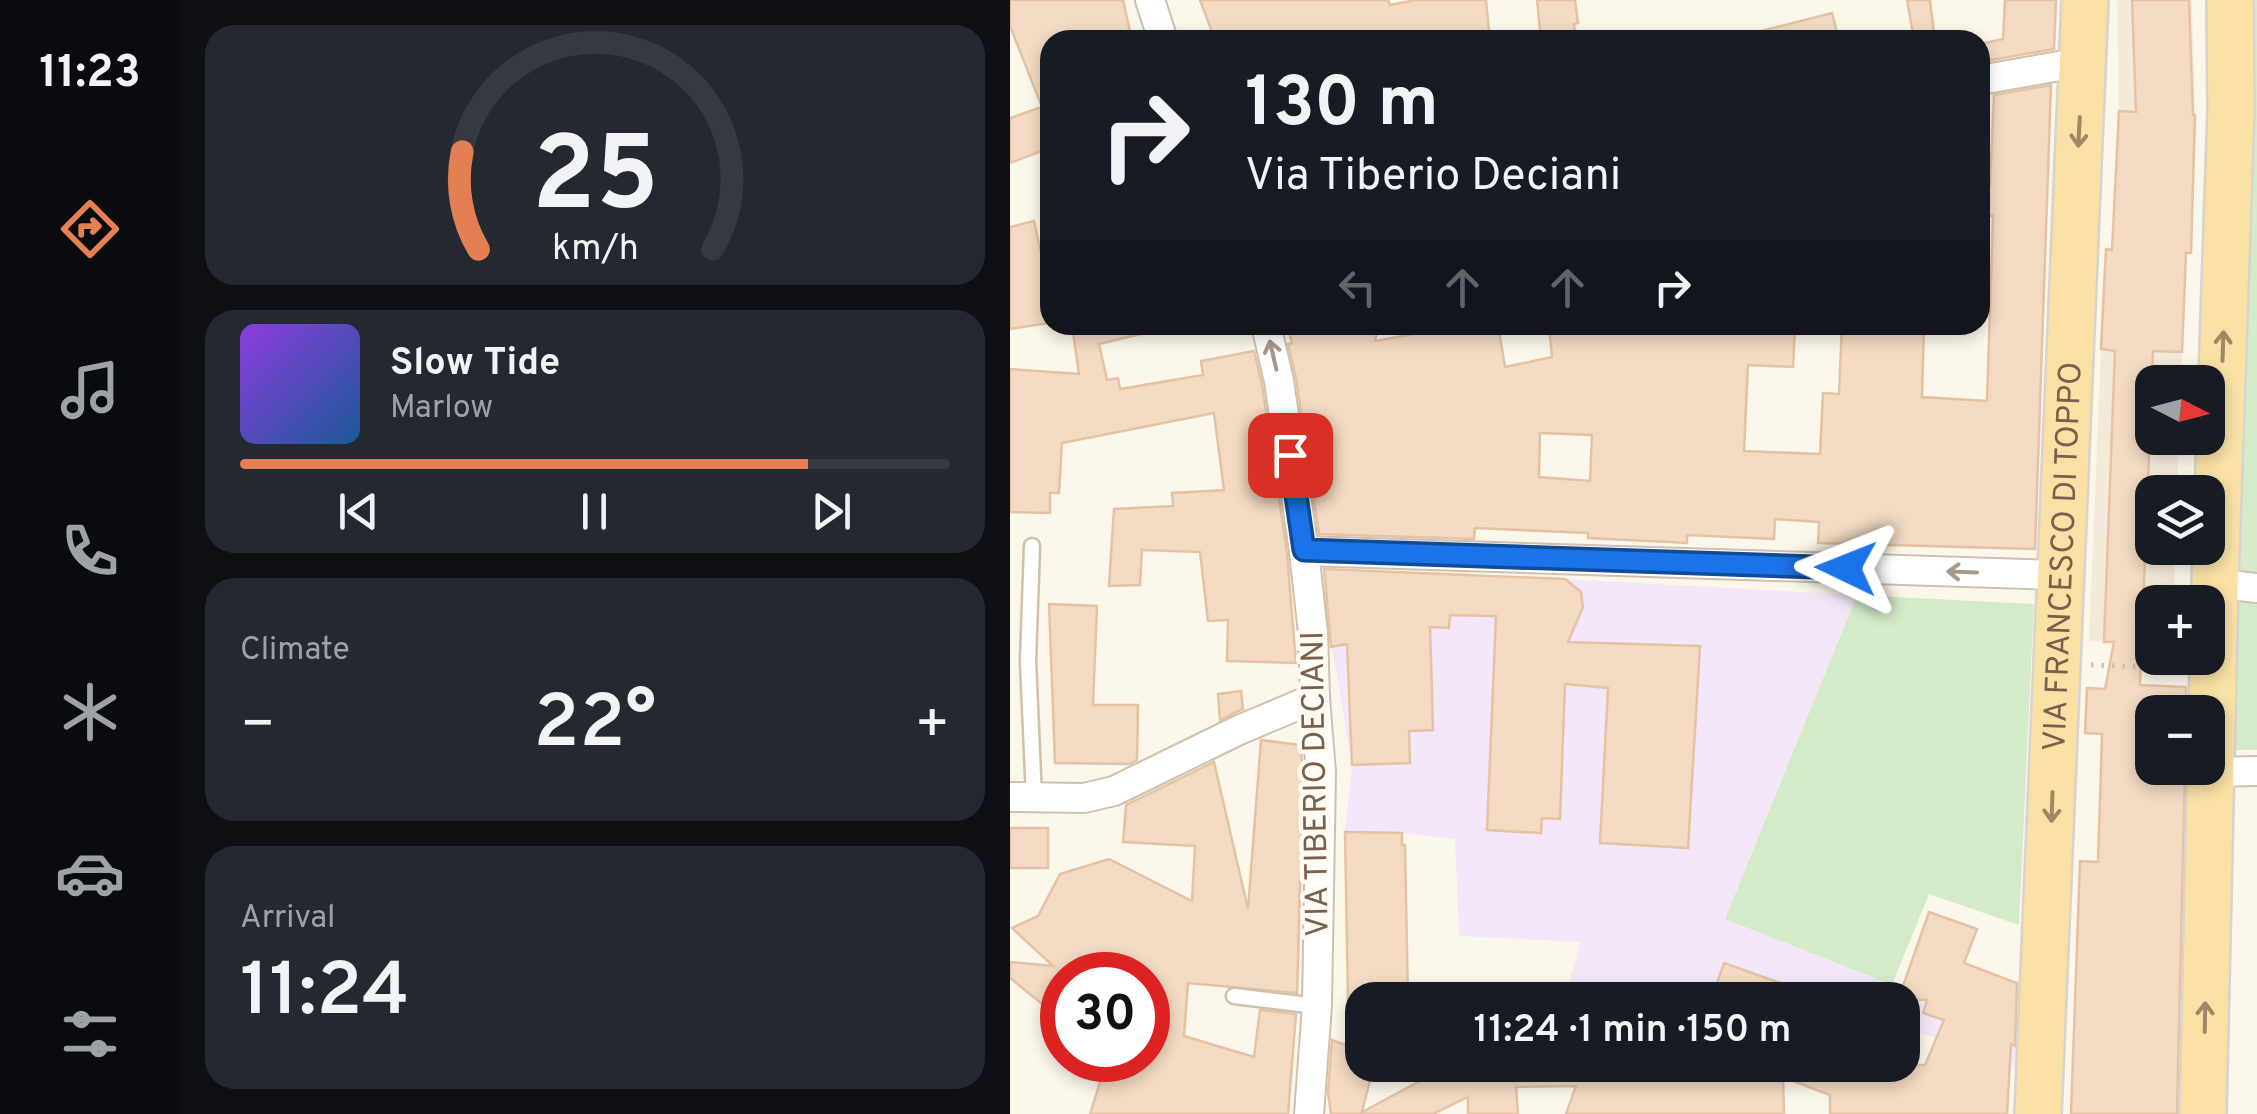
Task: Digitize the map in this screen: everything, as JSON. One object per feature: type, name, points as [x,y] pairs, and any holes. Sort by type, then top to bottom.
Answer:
[{"type":"main road","name":"VIA FRANCESCO DI TOPPO","points":[[2038,1114],[2085,0]]},
{"type":"main road","points":[[2222,695],[2236,585],[2230,0]]},
{"type":"main road","points":[[2203,1114],[2212,785]]},
{"type":"street","points":[[1150,0],[1160,30]]},
{"type":"street","points":[[1990,78],[2082,62]]},
{"type":"street","name":"VIA TIBERIO DECIANI","points":[[1268,335],[1279,380],[1304,550],[1321,772],[1317,1006],[1308,1114]]},
{"type":"street","points":[[1304,550],[2060,575]]},
{"type":"street","points":[[1022,798],[1084,798],[1114,792],[1238,730],[1314,698]]},
{"type":"street","points":[[2225,772],[2257,772]]},
{"type":"lane","points":[[1022,798],[1032,546]]},
{"type":"lane","points":[[1234,996],[1317,1006]]},
{"type":"path","points":[[2082,665],[2135,667]]},
{"type":"shaded area","points":[[2117,0],[2192,0],[2195,115],[2119,111]]},
{"type":"shaded area","points":[[2101,349],[2182,352],[2182,365],[2135,365],[2135,455],[2178,455],[2178,475],[2135,475],[2135,565],[2175,565],[2174,585],[2135,585],[2135,642],[2089,641]]},
{"type":"shaded area","points":[[1325,572],[1565,579],[1857,595],[1725,919],[1884,982],[1570,982],[1580,942],[1459,936],[1455,839],[1345,832],[1352,765],[1332,647]]},
{"type":"shaded area","points":[[1920,1001],[1926,1003],[1923,1013],[2018,1047],[2017,1068],[1920,1032]]},
{"type":"green space","points":[[2257,0],[2257,574],[2240,574],[2255,48]]},
{"type":"green space","points":[[1857,595],[2034,604],[2019,925],[1929,894],[1893,982],[1884,982],[1725,919]]},
{"type":"green space","points":[[2238,601],[2257,602],[2257,750],[2234,750]]},
{"type":"building","points":[[1010,0],[1123,0],[1130,30],[1040,30],[1040,102],[1010,26]]},
{"type":"building","points":[[1200,0],[1388,0],[1390,5],[1416,0],[1486,0],[1489,30],[1211,30]]},
{"type":"building","points":[[1537,0],[1575,0],[1578,23],[1574,24],[1575,30],[1540,30]]},
{"type":"building","points":[[1907,0],[1930,0],[1934,30],[1912,30]]},
{"type":"building","points":[[2005,0],[2056,0],[2054,49],[1990,60],[1990,42],[2003,39]]},
{"type":"building","points":[[2132,0],[2189,0],[2195,115],[2191,253],[2186,253],[2182,352],[2153,351],[2152,365],[2135,365],[2135,455],[2149,455],[2148,475],[2135,475],[2135,565],[2145,565],[2144,585],[2135,585],[2135,675],[2140,675],[2140,685],[2186,687],[2186,695],[2135,695],[2135,785],[2185,785],[2177,1114],[2071,1114],[2080,861],[2098,862],[2102,734],[2085,733],[2087,688],[2105,689],[2114,642],[2104,642],[2115,351],[2101,349],[2106,249],[2112,250],[2119,111],[2136,112]]},
{"type":"building","points":[[1832,13],[1836,30],[1765,30]]},
{"type":"building","points":[[2051,85],[2035,549],[1818,543],[1819,522],[1775,519],[1774,539],[1687,535],[1687,543],[1475,528],[1474,539],[1319,534],[1288,344],[1292,343],[1290,335],[1376,335],[1375,341],[1408,335],[1500,335],[1505,367],[1552,357],[1550,335],[1795,335],[1793,367],[1748,365],[1744,451],[1820,454],[1823,393],[1839,394],[1842,335],[1924,335],[1922,397],[1987,401],[1993,216],[1990,185],[1994,95]],"holes":[[[1540,433],[1592,435],[1590,481],[1539,477]]]},
{"type":"building","points":[[1040,108],[1040,152],[1010,163],[1010,118]]},
{"type":"building","points":[[1034,221],[1040,248],[1040,324],[1010,329],[1010,227]]},
{"type":"building","points":[[1073,335],[1137,335],[1099,344],[1107,380],[1118,378],[1120,389],[1203,375],[1201,361],[1254,351],[1287,553],[1296,663],[1227,661],[1228,620],[1208,621],[1200,552],[1142,550],[1140,585],[1109,586],[1114,509],[1173,506],[1172,493],[1224,490],[1214,413],[1062,443],[1059,493],[1050,493],[1050,513],[1010,512],[1010,369],[1079,374]]},
{"type":"building","points":[[1324,569],[1565,579],[1581,592],[1583,607],[1568,642],[1700,646],[1688,848],[1600,843],[1608,688],[1565,684],[1560,819],[1542,818],[1541,833],[1487,830],[1496,616],[1450,615],[1449,628],[1430,627],[1433,730],[1409,731],[1410,763],[1352,765],[1347,644],[1331,647]]},
{"type":"building","points":[[1049,604],[1097,606],[1093,705],[1138,705],[1137,760],[1130,764],[1055,763]]},
{"type":"building","points":[[1241,691],[1243,709],[1220,720],[1218,694]]},
{"type":"building","points":[[1261,740],[1301,745],[1297,993],[1188,983],[1184,1036],[1254,1057],[1260,1010],[1296,1014],[1288,1114],[1090,1114],[1100,1082],[1170,1082],[1170,952],[1040,954],[1012,928],[1038,916],[1060,874],[1109,859],[1192,901],[1195,846],[1123,842],[1126,805],[1214,762],[1248,909]]},
{"type":"building","points":[[1010,828],[1048,828],[1048,868],[1010,868]]},
{"type":"building","points":[[1345,832],[1402,833],[1408,982],[1348,982]]},
{"type":"building","points":[[1929,912],[1977,929],[1964,963],[2017,983],[2007,1114],[1830,1114],[1830,1095],[1796,1082],[1920,1082],[1920,1065],[1925,1065],[1944,1020],[1923,1013],[1927,1000],[1920,1000],[1920,982],[1904,982]]},
{"type":"building","points":[[1010,962],[1040,965],[1040,1002],[1010,978]]},
{"type":"building","points":[[1724,963],[1778,982],[1717,982]]},
{"type":"building","points":[[1332,1040],[1345,1045],[1345,1082],[1370,1082],[1362,1112],[1418,1082],[1783,1082],[1784,1114],[1566,1114],[1576,1086],[1516,1087],[1518,1114],[1468,1114],[1468,1097],[1433,1114],[1331,1114],[1328,1092]]},
{"type":"route","points":[[1290,455],[1304,550],[1846,568]]}]
